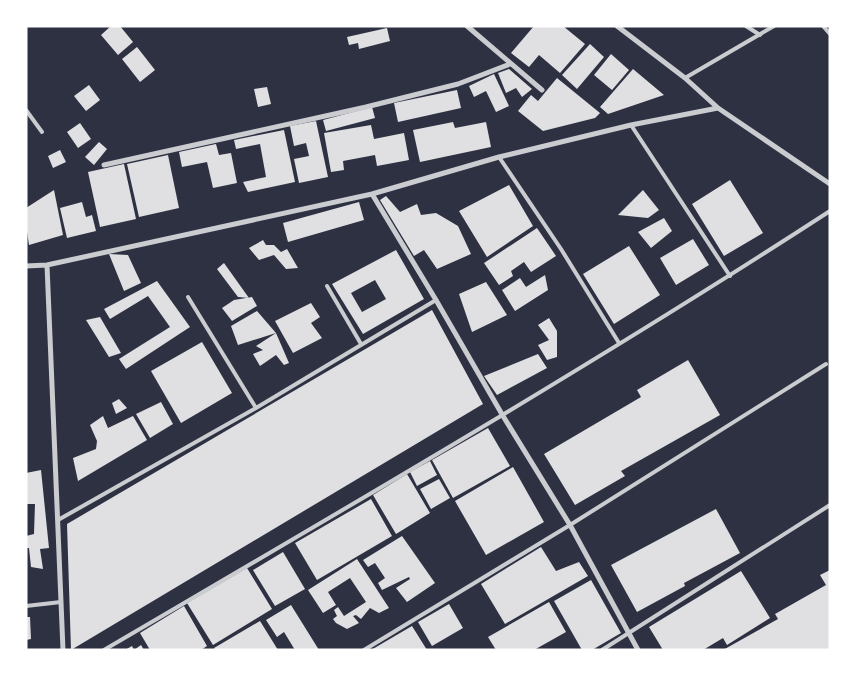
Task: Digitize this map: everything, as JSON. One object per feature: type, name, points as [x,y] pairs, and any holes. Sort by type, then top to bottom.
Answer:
[{"type":"street","points":[[467,26],[542,90]]},
{"type":"street","points":[[617,26],[684,78],[718,108],[830,184]]},
{"type":"street","points":[[104,165],[366,107],[458,84],[510,64]]},
{"type":"street","points":[[26,266],[48,264],[372,194],[499,157],[631,125],[718,108]]},
{"type":"street","points":[[372,194],[503,416],[570,525],[638,650]]},
{"type":"street","points":[[48,264],[63,650]]},
{"type":"lane","points":[[746,26],[760,35]]},
{"type":"lane","points":[[684,78],[774,26]]},
{"type":"lane","points":[[823,26],[830,34]]},
{"type":"lane","points":[[26,110],[42,132]]},
{"type":"lane","points":[[631,125],[730,276]]},
{"type":"lane","points":[[499,157],[561,249],[619,344]]},
{"type":"lane","points":[[104,650],[503,416],[730,276],[830,211]]},
{"type":"lane","points":[[327,286],[361,344]]},
{"type":"lane","points":[[188,297],[256,408]]},
{"type":"lane","points":[[58,520],[256,408],[436,300]]},
{"type":"lane","points":[[364,650],[570,525],[826,364]]},
{"type":"lane","points":[[602,650],[830,505]]},
{"type":"lane","points":[[26,606],[61,602]]},
{"type":"building","points":[[111,26],[120,26],[133,42],[118,55],[101,35]]},
{"type":"building","points":[[534,26],[563,26],[585,44],[560,73],[539,55],[529,67],[511,53]]},
{"type":"building","points":[[387,28],[390,41],[359,49],[358,43],[349,45],[347,37]]},
{"type":"building","points":[[590,44],[604,57],[577,89],[562,75]]},
{"type":"building","points":[[137,47],[155,70],[140,82],[122,59]]},
{"type":"building","points":[[611,54],[629,70],[612,90],[594,75]]},
{"type":"building","points":[[509,69],[532,89],[522,97],[516,88],[506,93],[498,73]]},
{"type":"building","points":[[633,69],[664,95],[608,114],[600,107]]},
{"type":"building","points":[[494,74],[509,106],[496,112],[486,91],[474,97],[469,86]]},
{"type":"building","points":[[557,78],[600,113],[595,118],[543,131],[518,111],[531,95],[538,101]]},
{"type":"building","points":[[89,85],[100,100],[86,111],[74,96]]},
{"type":"building","points":[[267,87],[271,104],[258,107],[254,89]]},
{"type":"building","points":[[457,90],[461,108],[398,122],[394,103]]},
{"type":"building","points":[[372,107],[375,118],[326,131],[323,120]]},
{"type":"building","points":[[316,121],[328,177],[299,183],[294,159],[309,156],[306,143],[294,146],[290,126]]},
{"type":"building","points":[[453,122],[455,128],[486,122],[491,147],[420,162],[413,130]]},
{"type":"building","points":[[80,123],[91,139],[78,148],[67,132]]},
{"type":"building","points":[[371,125],[374,139],[404,133],[409,160],[377,166],[375,155],[343,161],[344,170],[331,172],[324,133]]},
{"type":"building","points":[[284,130],[295,182],[248,192],[243,182],[266,177],[260,144],[236,149],[234,140]]},
{"type":"building","points":[[99,142],[107,149],[94,165],[85,157]]},
{"type":"building","points":[[216,144],[219,155],[231,153],[237,183],[213,188],[207,162],[182,167],[179,152]]},
{"type":"building","points":[[60,150],[66,162],[53,168],[48,156]]},
{"type":"building","points":[[168,155],[179,208],[139,217],[127,164]]},
{"type":"building","points":[[124,164],[136,219],[100,227],[88,172]]},
{"type":"building","points":[[730,180],[763,233],[724,256],[692,204]]},
{"type":"building","points":[[509,185],[533,226],[487,257],[459,211]]},
{"type":"building","points":[[54,190],[63,235],[29,245],[26,208]]},
{"type":"building","points":[[643,190],[659,210],[648,218],[618,215]]},
{"type":"building","points":[[386,196],[400,212],[417,204],[421,215],[436,213],[458,226],[471,254],[437,269],[424,250],[414,256],[380,200]]},
{"type":"building","points":[[82,202],[86,217],[92,215],[96,231],[67,238],[60,208]]},
{"type":"building","points":[[359,202],[364,220],[288,242],[283,223]]},
{"type":"building","points":[[664,218],[672,231],[651,248],[638,232]]},
{"type":"building","points":[[537,228],[556,256],[531,272],[524,262],[511,271],[513,276],[499,285],[484,263]]},
{"type":"building","points":[[693,239],[709,265],[676,285],[660,258]]},
{"type":"building","points":[[263,240],[266,245],[274,245],[281,252],[287,249],[298,268],[286,269],[274,255],[259,260],[249,248]]},
{"type":"building","points":[[629,246],[660,295],[614,324],[583,274]]},
{"type":"building","points":[[396,250],[424,299],[363,334],[332,284]],"holes":[[[375,280],[386,299],[362,312],[351,293]]]},
{"type":"building","points":[[109,254],[128,255],[141,283],[124,291]]},
{"type":"building","points":[[224,263],[249,298],[238,297],[217,269]]},
{"type":"building","points":[[545,275],[548,290],[515,311],[502,290],[520,278],[526,287]]},
{"type":"building","points":[[157,281],[190,327],[126,369],[119,359],[170,327],[148,296],[110,319],[104,309]]},
{"type":"building","points":[[486,282],[507,315],[472,332],[459,294]]},
{"type":"building","points":[[252,297],[257,306],[232,321],[222,308],[234,300]]},
{"type":"building","points":[[311,303],[320,317],[311,323],[322,338],[293,353],[275,321]]},
{"type":"building","points":[[432,310],[483,404],[71,650],[67,524]]},
{"type":"building","points":[[257,311],[276,333],[238,345],[231,326]]},
{"type":"building","points":[[100,317],[121,353],[109,357],[86,320]]},
{"type":"building","points":[[549,318],[557,331],[557,357],[547,360],[538,345],[549,340],[538,325]]},
{"type":"building","points":[[276,333],[289,363],[284,365],[276,355],[260,366],[253,354],[263,350],[256,346]]},
{"type":"building","points":[[202,342],[232,393],[181,423],[151,371]]},
{"type":"building","points":[[538,354],[547,368],[497,395],[484,376]]},
{"type":"building","points":[[688,360],[720,415],[621,471],[625,476],[575,505],[544,454],[641,397],[637,390]]},
{"type":"building","points":[[119,399],[127,408],[116,414],[112,403]]},
{"type":"building","points":[[161,402],[173,424],[150,438],[136,414]]},
{"type":"building","points":[[103,416],[108,428],[133,416],[147,440],[78,481],[73,458],[96,449],[97,441],[90,425]]},
{"type":"building","points":[[488,428],[510,466],[453,498],[432,460]]},
{"type":"building","points":[[430,461],[437,475],[417,486],[410,472]]},
{"type":"building","points":[[513,467],[544,522],[486,555],[455,501]]},
{"type":"building","points":[[41,470],[49,548],[40,549],[43,569],[31,567],[29,548],[26,548],[26,536],[34,534],[35,504],[26,504],[26,473]]},
{"type":"building","points":[[407,474],[430,513],[396,534],[373,495]]},
{"type":"building","points":[[439,479],[450,498],[431,509],[420,489]]},
{"type":"building","points":[[371,499],[392,536],[317,580],[295,543]]},
{"type":"building","points":[[716,509],[740,553],[684,583],[685,586],[637,612],[611,565]]},
{"type":"building","points":[[402,536],[435,583],[407,602],[396,588],[410,579],[409,577],[382,590],[378,583],[385,578],[375,563],[368,567],[363,560]]},
{"type":"building","points":[[541,547],[556,571],[579,562],[588,576],[505,624],[481,584]]},
{"type":"building","points":[[283,552],[305,589],[275,606],[253,570]]},
{"type":"building","points":[[357,559],[389,608],[379,613],[370,608],[361,619],[356,615],[353,616],[359,623],[347,629],[336,623],[333,619],[337,616],[334,610],[338,607],[344,616],[366,602],[350,578],[328,592],[336,605],[323,613],[308,590]]},
{"type":"building","points":[[247,568],[272,609],[213,645],[187,603]]},
{"type":"building","points":[[830,570],[830,650],[723,650],[778,619],[775,614],[826,585],[820,575]]},
{"type":"building","points":[[741,571],[770,618],[727,645],[723,638],[703,650],[663,650],[649,627]]},
{"type":"building","points":[[591,580],[621,633],[592,650],[582,650],[554,601]]},
{"type":"building","points":[[549,602],[566,632],[534,650],[496,650],[488,637]]},
{"type":"building","points":[[449,604],[463,628],[432,646],[418,622]]},
{"type":"building","points":[[291,605],[319,650],[295,650],[284,632],[277,637],[266,620]]},
{"type":"building","points":[[184,606],[207,646],[201,650],[150,650],[140,633]]},
{"type":"building","points":[[26,617],[30,617],[31,639],[26,640]]},
{"type":"building","points":[[260,621],[278,650],[215,650],[214,648]]},
{"type":"building","points":[[412,626],[427,650],[371,650]]},
{"type":"building","points":[[141,645],[144,650],[134,650]]},
{"type":"building","points":[[132,646],[134,650],[125,650]]}]
